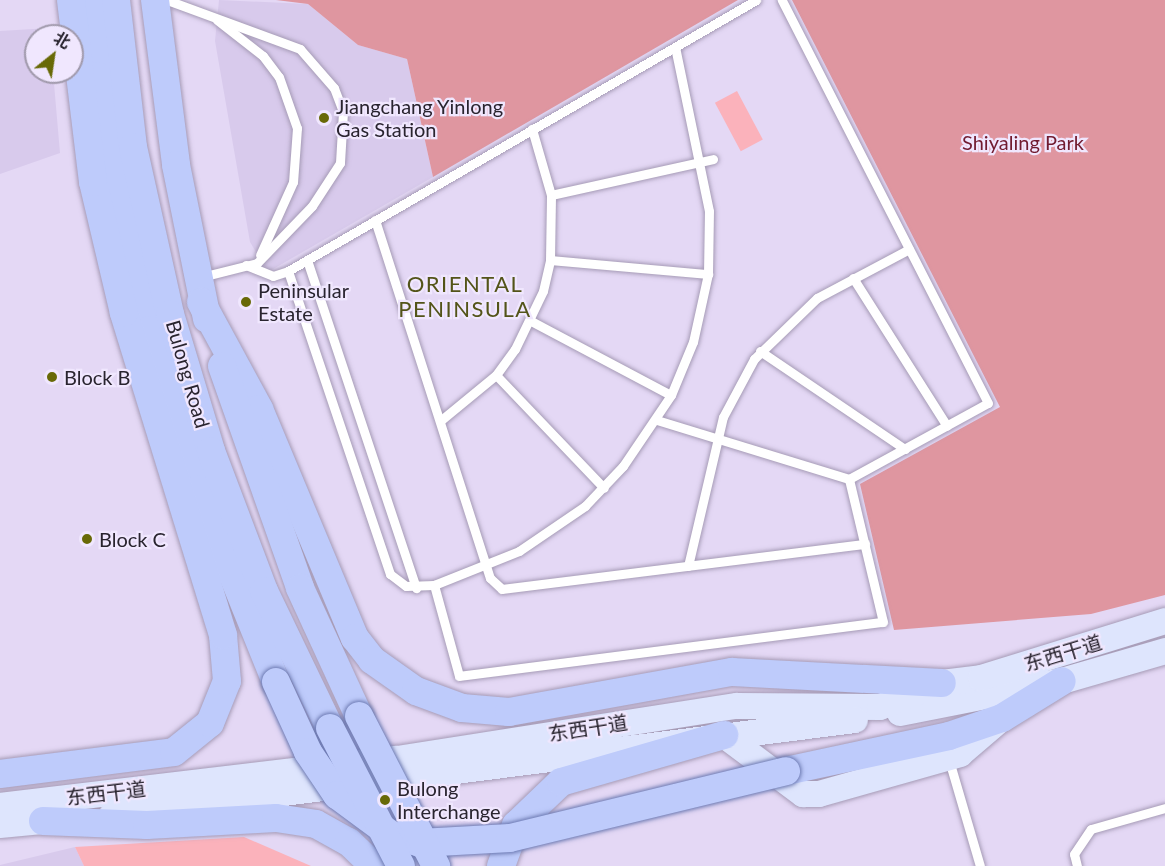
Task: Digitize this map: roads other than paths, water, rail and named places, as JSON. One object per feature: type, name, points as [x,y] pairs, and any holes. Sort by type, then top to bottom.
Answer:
[{"type":"main road","points":[[0,774],[174,752],[210,723],[227,681],[223,635],[124,313],[93,182],[70,0]]},
{"type":"main road","points":[[93,0],[98,76],[136,271],[171,405],[198,489],[276,682],[308,752],[337,795],[390,834],[420,843],[510,838],[786,771],[895,751],[1002,718],[1062,681]]},
{"type":"main road","points":[[111,0],[98,76],[133,147]]},
{"type":"main road","name":"Bulong Road","points":[[116,0],[133,147],[170,314],[211,451],[264,591],[330,728],[401,866]]},
{"type":"main road","name":"Bulong Road","points":[[154,0],[199,290],[247,447],[300,588],[359,716],[436,866]]},
{"type":"main road","points":[[199,290],[259,409],[355,638],[372,660],[416,691],[462,708],[530,710],[732,672],[942,682]]},
{"type":"main road","name":"东西干道","points":[[12,821],[737,706],[881,712],[942,682],[981,678],[1165,621]]},
{"type":"main road","name":"东西干道","points":[[12,821],[311,792],[881,712],[1062,681],[1165,651]]},
{"type":"main road","points":[[874,678],[881,712]]},
{"type":"main road","points":[[501,866],[516,825],[561,782],[724,735],[802,794],[819,794],[942,759],[983,740],[1002,718]]},
{"type":"main road","points":[[895,751],[942,759]]},
{"type":"main road","points":[[12,821],[147,825],[276,818],[316,824],[349,842],[374,866]]},
{"type":"lane","points":[[167,0],[300,49],[325,73],[343,112],[345,138],[329,186],[257,263],[246,266],[199,290]]},
{"type":"lane","points":[[246,266],[273,276],[288,271],[756,0]]},
{"type":"lane","points":[[657,420],[849,479],[988,404],[782,0]]},
{"type":"lane","points":[[210,15],[263,56],[279,77],[297,128],[293,182],[257,263]]},
{"type":"lane","points":[[288,271],[385,564],[397,581],[416,588],[434,585],[542,538],[604,488],[657,420],[671,395],[693,342],[708,274],[706,187],[675,47]]},
{"type":"lane","points":[[440,421],[496,375],[531,321],[550,260],[551,195],[532,129]]},
{"type":"lane","points":[[551,195],[713,159]]},
{"type":"lane","points":[[375,220],[486,564],[502,589],[865,544]]},
{"type":"lane","points":[[688,566],[717,438],[732,397],[760,351],[799,311],[853,278],[909,249]]},
{"type":"lane","points":[[307,260],[416,588]]},
{"type":"lane","points":[[550,260],[708,274]]},
{"type":"lane","points":[[853,278],[947,426]]},
{"type":"lane","points":[[531,321],[671,395]]},
{"type":"lane","points":[[760,351],[905,449]]},
{"type":"lane","points":[[496,375],[604,488]]},
{"type":"lane","points":[[434,585],[459,676],[883,622],[849,479]]},
{"type":"lane","points":[[942,759],[980,866]]},
{"type":"lane","points":[[1077,866],[1074,854],[1091,829],[1165,808]]},
{"type":"place","name":"Jiangchang Yinlong Gas Station","points":[[324,118]]},
{"type":"place","name":"Peninsular Estate","points":[[246,302]]},
{"type":"place","name":"Block B","points":[[52,377]]},
{"type":"place","name":"Block C","points":[[87,539]]},
{"type":"place","name":"Bulong Interchange","points":[[385,800]]},
{"type":"district","name":"ORIENTAL PENINSULA","points":[[465,296]]},
{"type":"park label","name":"Shiyaling Park","points":[[1023,142]]}]
